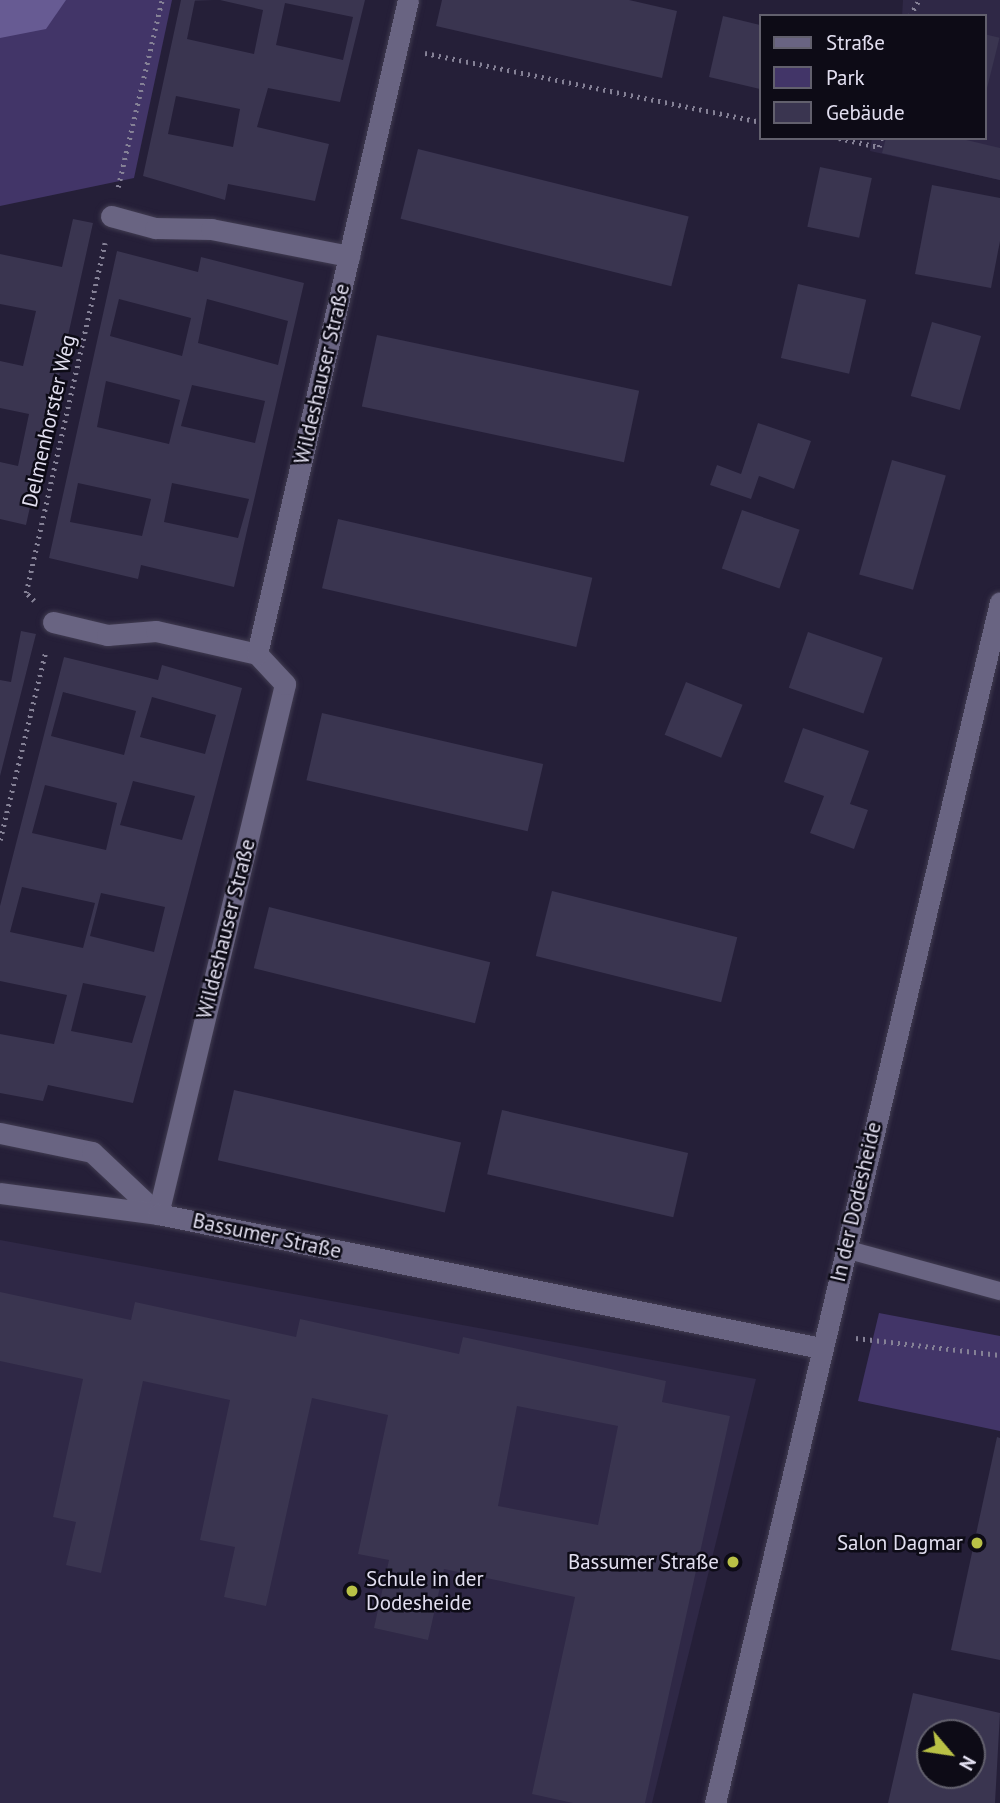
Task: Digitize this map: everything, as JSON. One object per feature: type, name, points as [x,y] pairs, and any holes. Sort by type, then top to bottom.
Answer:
[{"type":"street","name":"Wildeshauser Straße","points":[[158,1214],[285,684],[257,654],[408,0]]},
{"type":"street","name":"Wildeshauser Straße","points":[[111,216],[155,228],[211,229],[349,257]]},
{"type":"street","name":"In der Dodesheide","points":[[715,1803],[821,1348],[998,615]]},
{"type":"street","points":[[53,622],[107,635],[156,631],[257,654]]},
{"type":"street","points":[[0,1133],[92,1152],[158,1214]]},
{"type":"street","name":"Bassumer Straße","points":[[0,1193],[158,1214],[821,1348]]},
{"type":"lane","points":[[845,1249],[1000,1291]]},
{"type":"path","name":"Delmenhorster Weg","points":[[53,622],[26,593],[162,0]]},
{"type":"path","points":[[398,47],[758,122]]},
{"type":"path","points":[[849,140],[879,146],[880,140]]},
{"type":"path","points":[[0,840],[53,622]]},
{"type":"path","points":[[821,1348],[861,1336],[1000,1355]]},
{"type":"shaded area","points":[[0,0],[66,0],[46,29],[0,38]]},
{"type":"shaded area","points":[[903,0],[1000,0],[1000,180],[870,151],[872,140],[986,140],[986,14],[902,14]]},
{"type":"shaded area","name":"Schule in der Dodesheide","points":[[0,1240],[756,1379],[652,1803],[0,1803]]},
{"type":"green space","points":[[0,0],[172,0],[134,178],[0,206]]},
{"type":"green space","points":[[879,1313],[1000,1336],[1000,1431],[858,1401]]},
{"type":"building","points":[[181,0],[195,0],[187,39],[254,54],[263,10],[220,0],[365,0],[340,102],[268,88],[257,127],[329,144],[315,201],[228,184],[225,200],[143,176]],"holes":[[[285,3],[353,17],[343,60],[276,45]],[[176,96],[240,109],[233,147],[168,134]]]},
{"type":"building","points":[[442,0],[629,0],[677,11],[662,78],[436,26]]},
{"type":"building","points":[[723,16],[758,25],[758,89],[709,77]]},
{"type":"building","points":[[986,34],[1000,38],[986,92]]},
{"type":"building","points":[[885,140],[966,140],[1000,148],[1000,180],[882,153]]},
{"type":"building","points":[[418,149],[689,216],[671,286],[401,219]]},
{"type":"building","points":[[820,167],[872,178],[859,238],[807,227]]},
{"type":"building","points":[[932,185],[1000,198],[1000,241],[991,288],[915,274]]},
{"type":"building","points":[[73,219],[93,223],[26,525],[0,519],[0,462],[18,466],[29,414],[0,408],[0,361],[23,366],[36,311],[0,304],[0,254],[62,267]]},
{"type":"building","points":[[117,251],[198,272],[201,257],[304,283],[234,587],[141,565],[138,579],[49,558]],"holes":[[[119,299],[191,318],[182,356],[110,336]],[[207,299],[288,321],[278,365],[198,343]],[[106,381],[180,400],[169,444],[97,427]],[[192,385],[265,401],[255,443],[181,426]],[[78,483],[151,499],[142,536],[70,522]],[[172,483],[249,499],[238,538],[164,522]]]},
{"type":"building","points":[[798,284],[866,300],[849,374],[781,358]]},
{"type":"building","points":[[932,322],[981,336],[960,410],[911,396]]},
{"type":"building","points":[[377,335],[639,391],[624,462],[362,406]]},
{"type":"building","points":[[758,423],[811,441],[794,489],[759,476],[751,499],[710,485],[717,465],[741,474]]},
{"type":"building","points":[[892,460],[946,475],[913,590],[859,574]]},
{"type":"building","points":[[742,510],[800,530],[779,588],[722,569]]},
{"type":"building","points":[[338,519],[592,578],[576,647],[322,588]]},
{"type":"building","points":[[21,631],[36,634],[0,776],[0,680],[11,682]]},
{"type":"building","points":[[808,632],[883,658],[863,714],[789,688]]},
{"type":"building","points":[[64,657],[158,680],[162,665],[242,688],[133,1103],[48,1085],[43,1101],[0,1093],[0,1034],[54,1044],[67,995],[0,981],[0,906]],"holes":[[[63,692],[136,711],[124,755],[51,736]],[[152,697],[216,715],[205,754],[140,737]],[[133,781],[195,796],[182,840],[120,825]],[[45,785],[117,803],[106,850],[32,833]],[[22,887],[95,903],[83,948],[10,932]],[[101,893],[165,907],[154,952],[90,936]],[[83,983],[146,996],[132,1043],[71,1031]]]},
{"type":"building","points":[[686,682],[743,705],[721,758],[665,735]]},
{"type":"building","points":[[322,713],[543,764],[528,831],[306,780]]},
{"type":"building","points":[[803,728],[869,751],[850,804],[868,810],[854,849],[810,833],[824,796],[784,782]]},
{"type":"building","points":[[552,891],[737,937],[721,1002],[536,956]]},
{"type":"building","points":[[269,907],[490,962],[475,1023],[254,968]]},
{"type":"building","points":[[234,1090],[461,1142],[445,1213],[218,1160]]},
{"type":"building","points":[[502,1110],[688,1153],[673,1217],[487,1174]]},
{"type":"building","points":[[0,1292],[131,1320],[135,1302],[296,1337],[300,1319],[459,1354],[463,1337],[666,1381],[662,1402],[730,1416],[645,1803],[573,1803],[532,1794],[575,1597],[444,1569],[428,1640],[374,1628],[389,1560],[358,1554],[388,1415],[312,1398],[266,1606],[224,1597],[235,1547],[200,1540],[230,1400],[143,1381],[101,1573],[66,1565],[76,1522],[53,1517],[83,1379],[0,1361]],"holes":[[[517,1406],[618,1426],[598,1525],[498,1506]]]},
{"type":"building","points":[[997,1437],[1000,1438],[1000,1660],[951,1650]]},
{"type":"building","points":[[913,1693],[1000,1713],[995,1803],[888,1803]]},
{"type":"place","name":"Salon Dagmar","points":[[977,1543]]},
{"type":"place","name":"Bassumer Straße","points":[[733,1562]]},
{"type":"place","name":"Schule in der Dodesheide","points":[[352,1591]]}]
